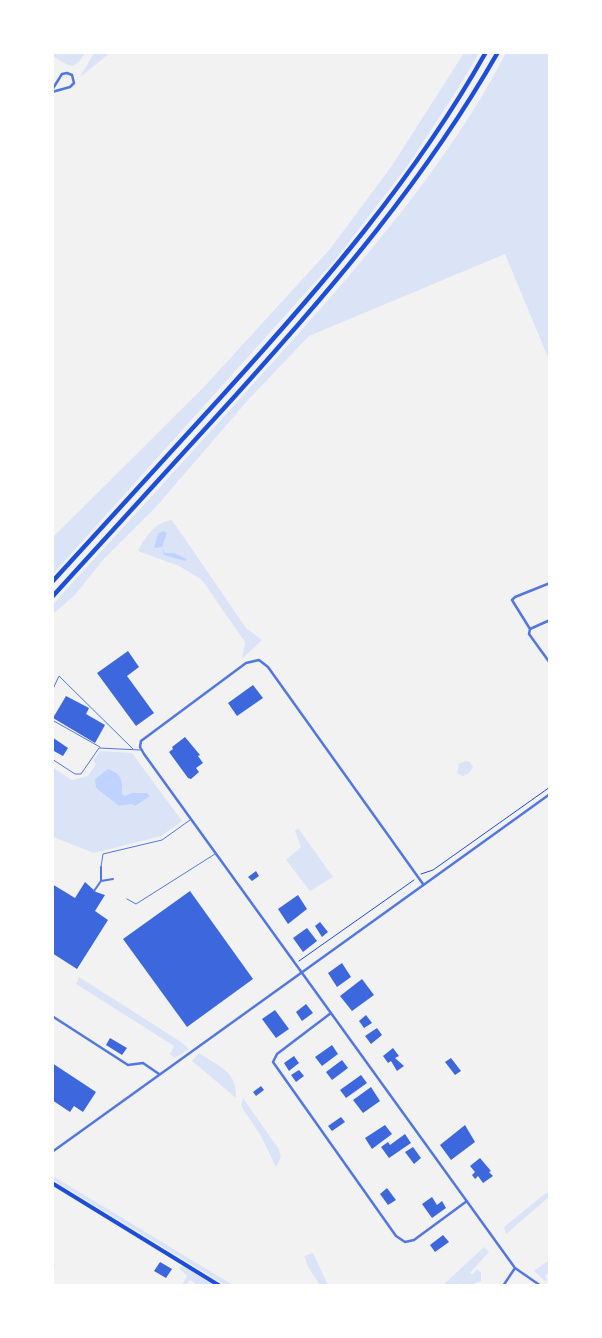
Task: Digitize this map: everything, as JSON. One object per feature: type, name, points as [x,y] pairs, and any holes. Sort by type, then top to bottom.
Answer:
[{"type":"highway","points":[[52,582],[300,310],[355,244],[421,158],[486,52]]},
{"type":"highway","points":[[52,596],[307,316],[366,246],[430,162],[469,103],[498,52]]},
{"type":"main road","points":[[52,1183],[220,1286]]},
{"type":"street","points":[[62,74],[72,75],[74,82],[72,86],[52,91],[62,74]]},
{"type":"street","points":[[550,583],[514,597],[512,600],[530,629],[530,634],[550,663]]},
{"type":"street","points":[[530,629],[550,620]]},
{"type":"street","points":[[423,884],[268,668],[260,660],[246,663],[143,738],[141,750],[467,1201],[516,1268],[541,1286]]},
{"type":"street","points":[[52,1152],[301,971],[550,794]]},
{"type":"street","points":[[94,891],[101,881],[101,867]]},
{"type":"street","points":[[101,881],[113,879]]},
{"type":"street","points":[[332,1013],[277,1054],[273,1062],[353,1177],[396,1236],[405,1242],[414,1240],[467,1201]]},
{"type":"street","points":[[52,1016],[128,1065],[143,1063],[159,1074]]},
{"type":"street","points":[[503,1286],[516,1268]]},
{"type":"lane","points":[[52,691],[59,676],[134,750]]},
{"type":"lane","points":[[52,720],[102,748]]},
{"type":"lane","points":[[52,759],[75,774],[81,774],[97,749],[141,750]]},
{"type":"lane","points":[[101,867],[104,854],[162,840],[190,819]]},
{"type":"lane","points":[[127,900],[136,904],[215,853]]},
{"type":"shaded area","points":[[53,53],[85,53],[78,63],[71,65],[53,56]]},
{"type":"shaded area","points":[[94,53],[110,53],[80,77]]},
{"type":"shaded area","points":[[464,53],[479,53],[408,165],[335,260],[53,574],[53,537],[203,388],[330,249],[391,167]]},
{"type":"shaded area","points":[[506,53],[549,53],[549,360],[505,254],[309,336],[248,400],[156,507],[102,561],[75,595],[53,614],[53,605],[61,595],[304,327],[399,215],[457,136]]},
{"type":"shaded area","points":[[172,520],[246,628],[262,640],[242,659],[245,642],[202,580],[179,566],[138,551],[147,536],[156,527]]},
{"type":"shaded area","points":[[100,751],[132,753],[182,821],[161,836],[94,853],[53,837],[52,767],[72,780],[88,776],[96,764],[93,761]],"holes":[[[96,788],[123,788],[122,794],[136,806],[132,804],[119,806]]]},
{"type":"shaded area","points":[[465,761],[470,762],[473,767],[469,773],[463,776],[457,773],[459,764]]},
{"type":"shaded area","points":[[298,828],[333,877],[310,891],[286,860],[301,847],[295,831]]},
{"type":"shaded area","points":[[79,977],[189,1049],[175,1058],[170,1054],[174,1046],[76,984]]},
{"type":"shaded area","points":[[199,1053],[220,1066],[230,1075],[234,1081],[236,1098],[192,1061]]},
{"type":"shaded area","points":[[243,1098],[278,1148],[281,1157],[276,1167],[261,1136],[241,1106]]},
{"type":"shaded area","points":[[53,1176],[233,1285],[225,1285],[53,1180]]},
{"type":"shaded area","points":[[547,1192],[549,1197],[506,1234],[504,1227]]},
{"type":"shaded area","points":[[484,1247],[489,1252],[470,1273],[473,1274],[477,1269],[481,1272],[481,1281],[470,1285],[462,1285],[460,1283],[457,1285],[443,1285]]},
{"type":"shaded area","points":[[313,1253],[328,1285],[320,1285],[308,1267],[304,1256]]},
{"type":"shaded area","points":[[549,1260],[549,1272],[545,1276],[547,1280],[545,1281],[534,1271]]},
{"type":"shaded area","points":[[183,1266],[214,1285],[197,1285],[190,1280],[186,1285],[182,1285],[187,1276],[179,1268]]},
{"type":"water","points":[[163,531],[167,533],[162,547],[154,548],[158,534]]},
{"type":"water","points":[[162,547],[165,553],[174,553],[187,559],[185,561],[164,555]]},
{"type":"water","points":[[108,769],[116,773],[122,781],[122,794],[125,796],[132,793],[147,793],[150,796],[135,806],[132,804],[119,806],[96,788],[95,779]]},
{"type":"building","points":[[128,651],[139,667],[127,676],[154,713],[136,726],[97,673]]},
{"type":"building","points":[[253,685],[263,698],[237,716],[228,703]]},
{"type":"building","points":[[66,696],[89,708],[86,714],[105,725],[95,743],[53,718]]},
{"type":"building","points":[[52,737],[68,748],[63,756],[52,750]]},
{"type":"building","points":[[185,737],[200,755],[198,756],[203,763],[196,768],[199,772],[191,779],[188,778],[169,752],[173,749],[172,747]]},
{"type":"building","points":[[256,871],[259,876],[252,881],[248,877]]},
{"type":"building","points":[[85,882],[96,892],[105,895],[95,911],[108,920],[77,969],[52,953],[52,884],[75,898]]},
{"type":"building","points":[[190,891],[253,979],[187,1027],[123,939]]},
{"type":"building","points":[[298,895],[307,909],[288,924],[278,909]]},
{"type":"building","points":[[320,922],[328,932],[322,937],[315,926]]},
{"type":"building","points":[[307,928],[317,941],[303,952],[293,938]]},
{"type":"building","points":[[342,963],[351,977],[337,987],[328,973]]},
{"type":"building","points":[[362,979],[374,995],[352,1011],[340,996]]},
{"type":"building","points":[[306,1004],[313,1013],[302,1021],[296,1012]]},
{"type":"building","points":[[275,1010],[289,1029],[276,1038],[262,1019]]},
{"type":"building","points":[[366,1015],[372,1023],[364,1028],[359,1021]]},
{"type":"building","points":[[377,1028],[382,1035],[371,1044],[365,1036]]},
{"type":"building","points":[[110,1038],[127,1048],[122,1055],[106,1045]]},
{"type":"building","points":[[332,1045],[338,1054],[322,1066],[315,1057]]},
{"type":"building","points":[[393,1048],[399,1056],[395,1058],[404,1066],[397,1071],[391,1061],[388,1063],[383,1056]]},
{"type":"building","points":[[294,1056],[299,1063],[289,1071],[284,1063]]},
{"type":"building","points":[[451,1058],[461,1071],[455,1075],[445,1062]]},
{"type":"building","points":[[342,1060],[348,1068],[332,1080],[326,1072]]},
{"type":"building","points":[[52,1063],[96,1092],[83,1112],[74,1106],[70,1112],[52,1100]]},
{"type":"building","points":[[299,1070],[304,1076],[296,1082],[291,1075]]},
{"type":"building","points":[[361,1075],[367,1083],[346,1098],[340,1090]]},
{"type":"building","points":[[261,1086],[264,1090],[256,1096],[253,1092]]},
{"type":"building","points":[[371,1087],[380,1101],[363,1113],[353,1100]]},
{"type":"building","points":[[341,1117],[345,1122],[332,1131],[328,1126]]},
{"type":"building","points":[[385,1125],[392,1134],[372,1149],[365,1138]]},
{"type":"building","points":[[465,1125],[475,1142],[451,1160],[440,1145]]},
{"type":"building","points":[[405,1134],[411,1143],[389,1158],[381,1147],[388,1142],[390,1145]]},
{"type":"building","points":[[413,1147],[421,1158],[414,1164],[405,1152]]},
{"type":"building","points":[[480,1158],[493,1176],[483,1183],[478,1176],[475,1179],[472,1175],[475,1172],[470,1166]]},
{"type":"building","points":[[387,1188],[396,1200],[388,1205],[380,1194]]},
{"type":"building","points":[[432,1197],[437,1205],[442,1201],[446,1208],[432,1218],[422,1204]]},
{"type":"building","points":[[443,1235],[449,1242],[435,1252],[430,1245]]},
{"type":"building","points":[[160,1262],[172,1269],[166,1278],[154,1271]]}]
